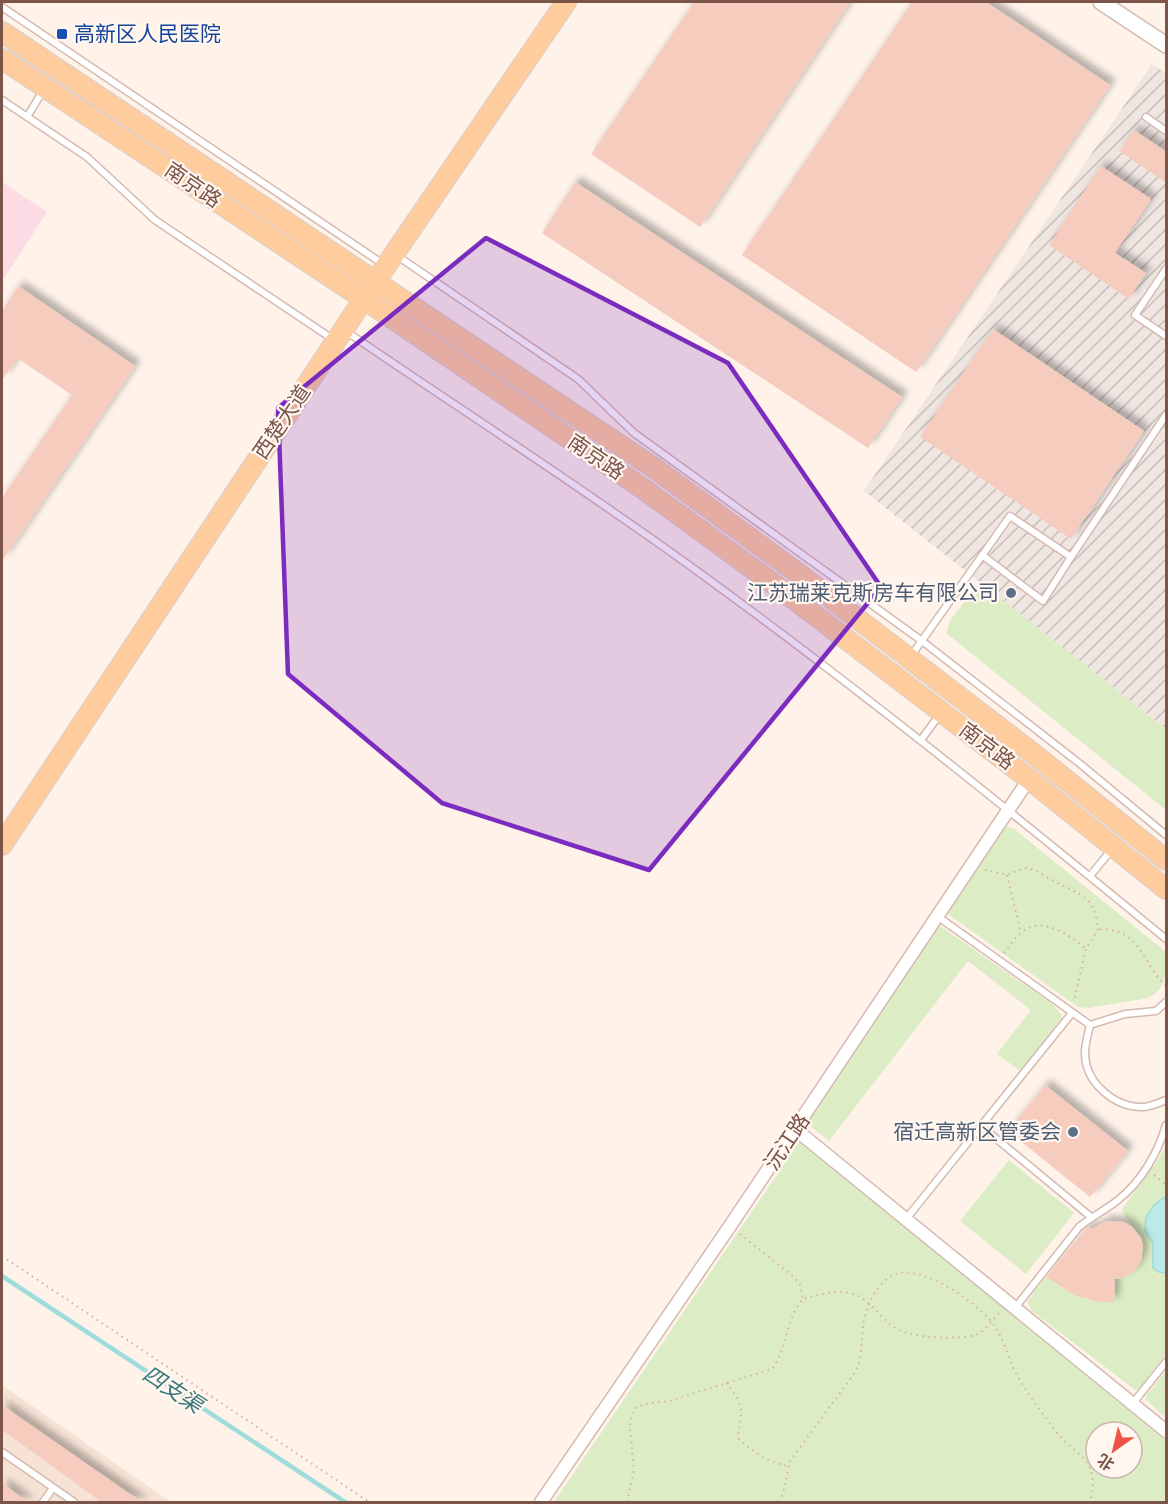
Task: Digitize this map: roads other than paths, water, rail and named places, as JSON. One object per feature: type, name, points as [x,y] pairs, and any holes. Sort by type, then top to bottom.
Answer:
[{"type":"main road","name":"西楚大道","points":[[2,845],[385,267],[566,2]]},
{"type":"main road","name":"南京路","points":[[2,32],[385,267],[657,471],[803,577],[1035,755],[1167,860]]},
{"type":"main road","name":"南京路","points":[[2,59],[364,299],[645,490],[786,593],[1029,778],[1167,889]]},
{"type":"street","points":[[1101,2],[1167,45]]},
{"type":"street","name":"沅江路","points":[[541,1503],[730,1226],[1029,778]]},
{"type":"street","points":[[795,1129],[1167,1431]]},
{"type":"lane","points":[[2,7],[385,267],[578,379],[634,433],[922,641],[1079,763],[1167,835]]},
{"type":"lane","points":[[27,117],[45,87]]},
{"type":"lane","points":[[2,100],[87,157],[155,220],[340,336],[684,562],[921,740],[1167,939]]},
{"type":"lane","points":[[1146,117],[1167,131]]},
{"type":"lane","points":[[1167,269],[1135,315],[1167,336]]},
{"type":"lane","points":[[982,555],[1043,601],[1167,416]]},
{"type":"lane","points":[[909,658],[1010,516],[1071,557]]},
{"type":"lane","points":[[921,740],[941,712]]},
{"type":"lane","points":[[1090,876],[1114,847]]},
{"type":"lane","points":[[937,916],[1090,1025]]},
{"type":"lane","points":[[1090,1025],[1125,1014],[1156,1011],[1167,1002]]},
{"type":"lane","points":[[906,1219],[1072,1013]]},
{"type":"lane","points":[[1090,1025],[1085,1053],[1086,1065],[1100,1089],[1120,1102],[1134,1106],[1144,1107],[1167,1100]]},
{"type":"lane","points":[[1012,1305],[1091,1216],[1119,1200],[1145,1168],[1167,1125]]},
{"type":"lane","points":[[981,1126],[1091,1216]]},
{"type":"lane","points":[[1133,1403],[1167,1362]]},
{"type":"lane","points":[[2,1452],[74,1503]]},
{"type":"lane","points":[[43,1503],[53,1488]]},
{"type":"water","points":[[1166,1196],[1166,1273],[1153,1268],[1153,1243],[1145,1231],[1146,1217],[1154,1205]]},
{"type":"waterway","name":"四支渠","points":[[2,1276],[345,1502]]},
{"type":"place","name":"高新区人民医院","points":[[62,34]]},
{"type":"place","name":"江苏瑞莱克斯房车有限公司","points":[[1011,593]]},
{"type":"place","name":"宿迁高新区管委会","points":[[1073,1132]]}]
